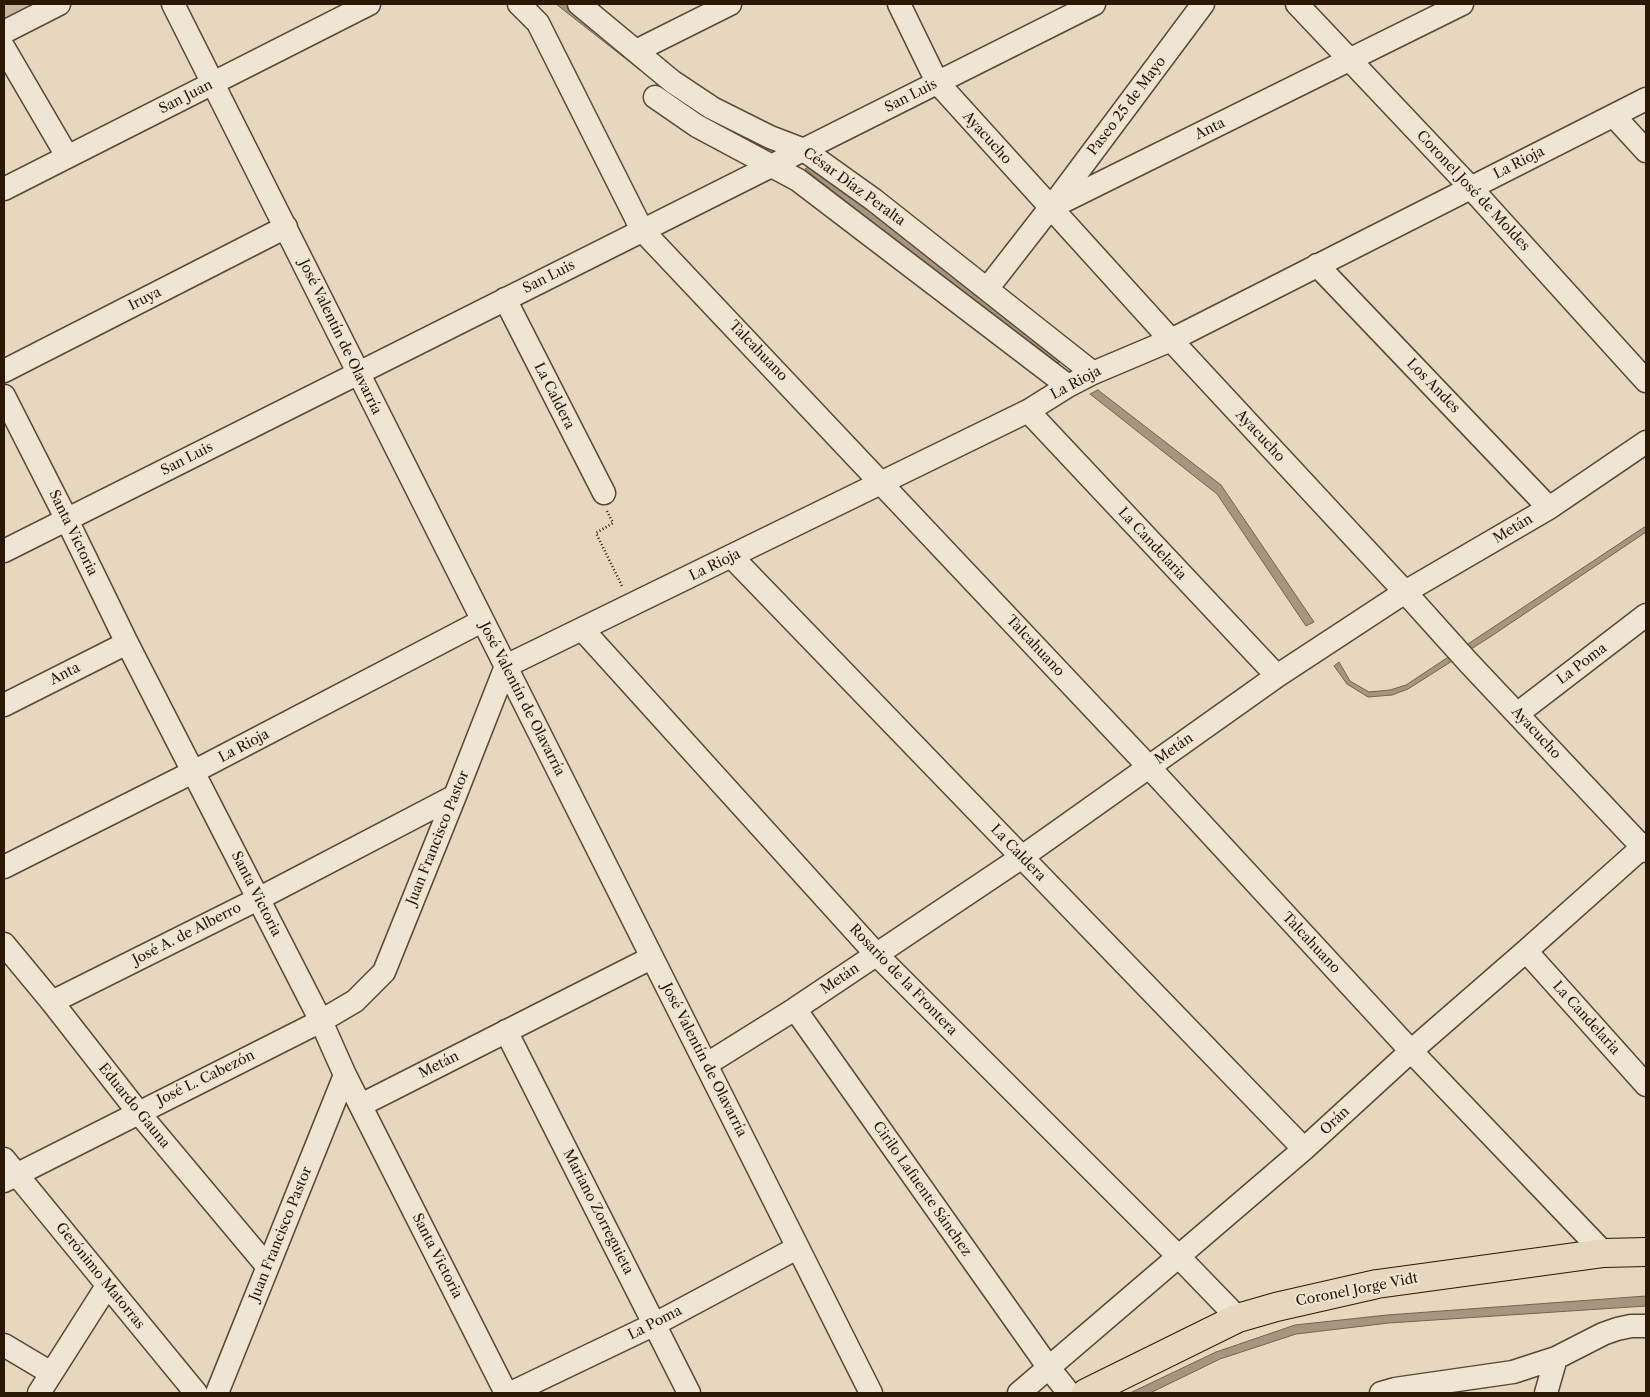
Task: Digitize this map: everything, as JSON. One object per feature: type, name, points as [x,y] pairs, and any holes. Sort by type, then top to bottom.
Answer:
[{"type":"main road","name":"Coronel Jorge Vidt","points":[[1086,1393],[1238,1318],[1324,1295],[1376,1284],[1604,1253],[1646,1252]]},
{"type":"street","points":[[4,32],[59,4]]},
{"type":"street","name":"José Valentín de Olavarría","points":[[173,4],[871,1393]]},
{"type":"street","name":"San Juan","points":[[4,188],[368,4]]},
{"type":"street","name":"Talcahuano","points":[[519,4],[538,23],[642,230],[1149,767],[1411,1051],[1604,1253]]},
{"type":"street","name":"César Díaz Peralta","points":[[579,4],[672,82],[712,108],[770,137],[804,150],[874,200],[1093,373]]},
{"type":"street","points":[[636,51],[730,4]]},
{"type":"street","name":"Ayacucho","points":[[899,4],[937,82],[1050,208],[1461,654],[1645,847]]},
{"type":"street","name":"San Luis","points":[[4,551],[1094,4]]},
{"type":"street","name":"Paseo 25 de Mayo","points":[[1050,208],[1203,4]]},
{"type":"street","name":"Coronel José de Moldes","points":[[1297,4],[1471,188],[1646,381]]},
{"type":"street","name":"Anta","points":[[987,289],[1050,208],[1462,4]]},
{"type":"street","points":[[4,48],[67,156]]},
{"type":"street","points":[[655,97],[697,126],[798,180],[1068,386]]},
{"type":"street","name":"La Rioja","points":[[506,666],[1028,411],[1093,373],[1171,340],[1646,99]]},
{"type":"street","points":[[1614,116],[1646,151]]},
{"type":"street","name":"Iruya","points":[[4,371],[286,227]]},
{"type":"street","name":"Los Andes","points":[[1317,265],[1549,508]]},
{"type":"street","name":"La Caldera","points":[[505,299],[604,494]]},
{"type":"street","name":"Santa Victoria","points":[[4,396],[127,643],[321,1021],[345,1075],[506,1393]]},
{"type":"street","name":"La Candelaria","points":[[1028,411],[1277,676]]},
{"type":"street","name":"Metán","points":[[706,1064],[795,1009],[1022,857],[1277,676],[1405,592],[1549,508],[1646,442]]},
{"type":"street","name":"La Caldera","points":[[732,557],[1304,1149]]},
{"type":"street","name":"La Poma","points":[[1517,714],[1646,615]]},
{"type":"street","name":"La Rioja","points":[[4,867],[193,772],[482,621]]},
{"type":"street","name":"Rosario de la Frontera","points":[[582,629],[877,954],[1238,1318]]},
{"type":"street","name":"Anta","points":[[4,705],[127,643]]},
{"type":"street","name":"Juan Francisco Pastor","points":[[355,1001],[384,972],[506,666]]},
{"type":"street","name":"José A. de Alberro","points":[[52,1002],[258,899],[455,796]]},
{"type":"street","name":"Orán","points":[[1019,1393],[1304,1149],[1411,1051],[1645,847]]},
{"type":"street","name":"Eduardo Gauna","points":[[4,944],[138,1112],[267,1266]]},
{"type":"street","name":"La Candelaria","points":[[1526,951],[1646,1085]]},
{"type":"street","name":"Metán","points":[[361,1105],[651,958]]},
{"type":"street","name":"José L. Cabezón","points":[[8,1171],[138,1112],[321,1021],[355,1001]]},
{"type":"street","name":"Cirilo Lafuente Sánchez","points":[[795,1009],[1049,1368],[1069,1393]]},
{"type":"street","name":"Mariano Zorreguieta","points":[[506,1031],[689,1393]]},
{"type":"street","name":"Juan Francisco Pastor","points":[[217,1393],[345,1075]]},
{"type":"street","name":"Gerónimo Matorras","points":[[8,1171],[196,1393]]},
{"type":"street","name":"La Poma","points":[[511,1393],[655,1324],[797,1248]]},
{"type":"street","points":[[39,1393],[107,1286]]},
{"type":"street","points":[[1381,1393],[1513,1372],[1556,1358],[1617,1329],[1631,1326],[1646,1326]]},
{"type":"street","points":[[4,1344],[51,1373]]},
{"type":"street","points":[[1546,1393],[1556,1358]]},
{"type":"path","points":[[604,494],[606,499],[602,501],[613,523],[596,533],[632,605]]},
{"type":"shaded area","points":[[4,4],[48,4],[4,26]]},
{"type":"shaded area","points":[[556,4],[567,4],[704,110],[765,147],[701,118]]},
{"type":"shaded area","points":[[812,164],[1063,360],[1054,365],[805,169]]},
{"type":"shaded area","points":[[1098,390],[1221,485],[1314,622],[1306,626],[1217,494],[1090,394]]},
{"type":"shaded area","points":[[1646,526],[1646,532],[1490,637],[1408,689],[1392,695],[1368,697],[1347,684],[1334,666],[1339,662],[1350,681],[1369,692],[1390,690],[1406,685]]},
{"type":"shaded area","points":[[1646,1296],[1646,1306],[1389,1323],[1296,1334],[1220,1359],[1150,1393],[1130,1393],[1216,1352],[1295,1325],[1387,1315]]}]
